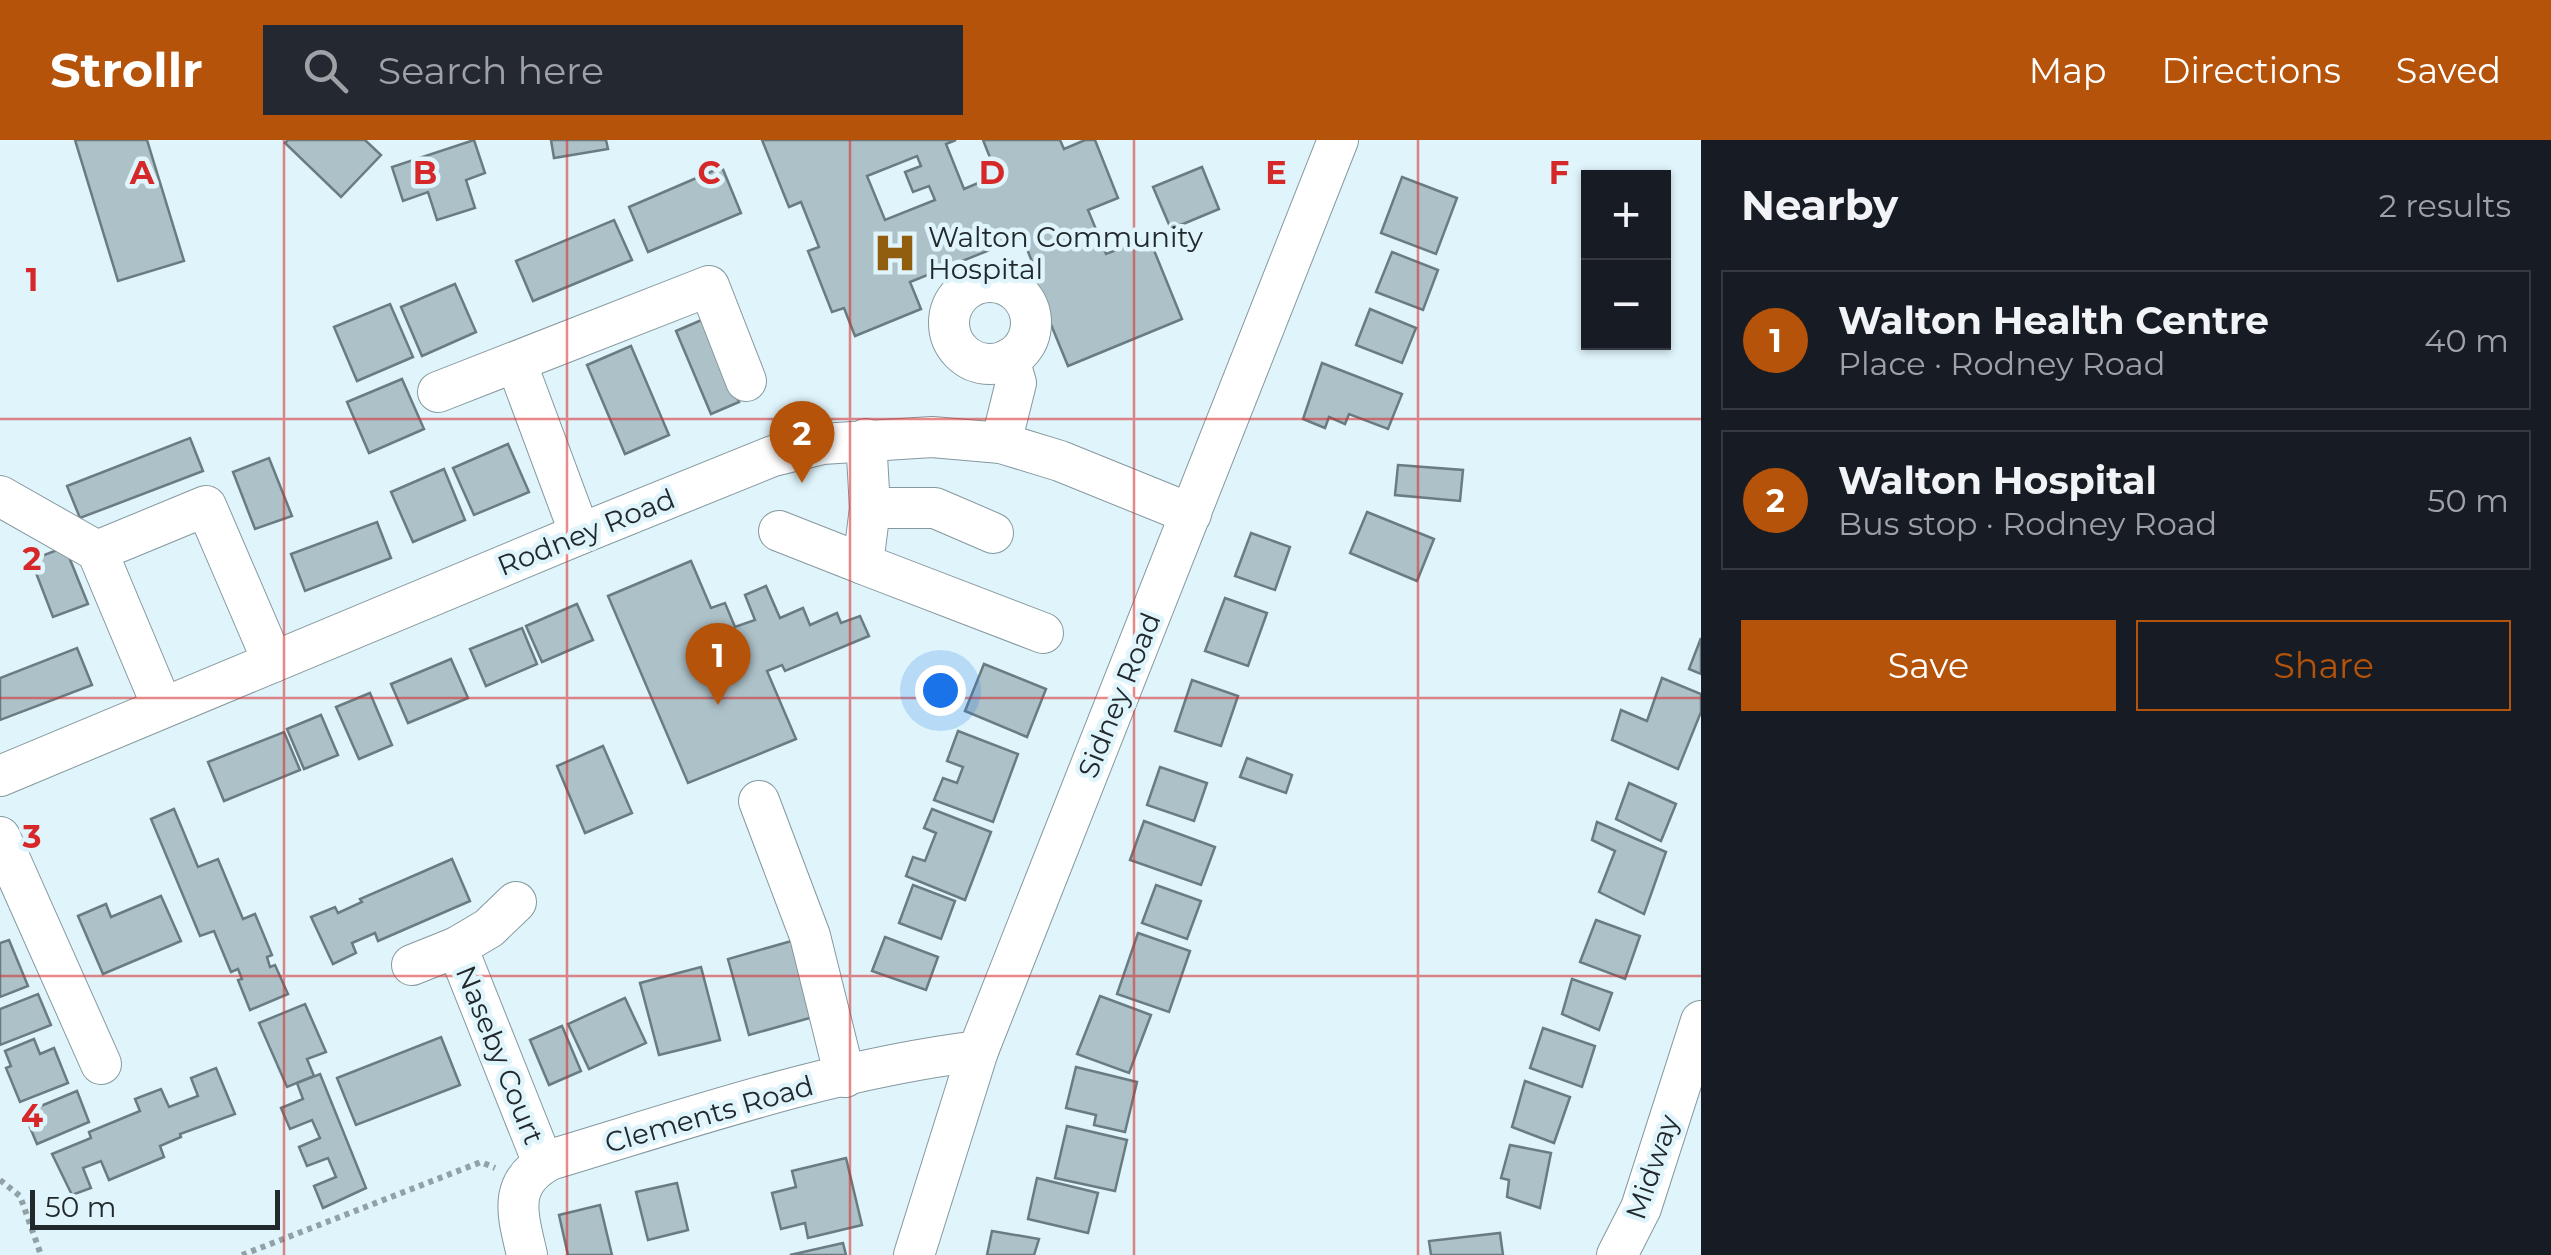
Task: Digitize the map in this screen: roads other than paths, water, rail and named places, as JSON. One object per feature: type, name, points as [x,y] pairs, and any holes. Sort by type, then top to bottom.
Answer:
[{"type":"street","name":"Sidney Road","points":[[914,1255],[978,1051],[1338,140]]},
{"type":"street","points":[[438,392],[724,280],[746,381]]},
{"type":"street","points":[[1001,443],[1016,383],[1008,359]]},
{"type":"street","points":[[516,362],[580,534]]},
{"type":"street","name":"Rodney Road","points":[[0,776],[773,456],[822,444],[932,437],[1001,443],[1060,461],[1191,514]]},
{"type":"street","points":[[863,564],[870,508],[866,439]]},
{"type":"street","points":[[0,496],[98,551],[162,706]]},
{"type":"street","points":[[98,551],[206,506],[273,662]]},
{"type":"street","points":[[870,508],[935,508],[993,533]]},
{"type":"street","points":[[778,531],[1043,634]]},
{"type":"street","points":[[758,801],[810,936],[845,1077]]},
{"type":"street","points":[[0,836],[101,1064]]},
{"type":"street","name":"Naseby Court","points":[[412,965],[457,947],[489,928],[516,902]]},
{"type":"street","name":"Naseby Court","points":[[457,947],[533,1173]]},
{"type":"street","name":"Midway","points":[[1617,1255],[1641,1208],[1701,1020]]},
{"type":"street","name":"Clements Road","points":[[533,1173],[786,1089],[978,1051]]},
{"type":"street","points":[[527,1255],[517,1200],[533,1173]]},
{"type":"place","name":"Walton Community Hospital","points":[[895,253]]},
{"type":"place","name":"Walton Hospital","points":[[802,483]]},
{"type":"place","name":"Walton Health Centre","points":[[718,705]]}]
